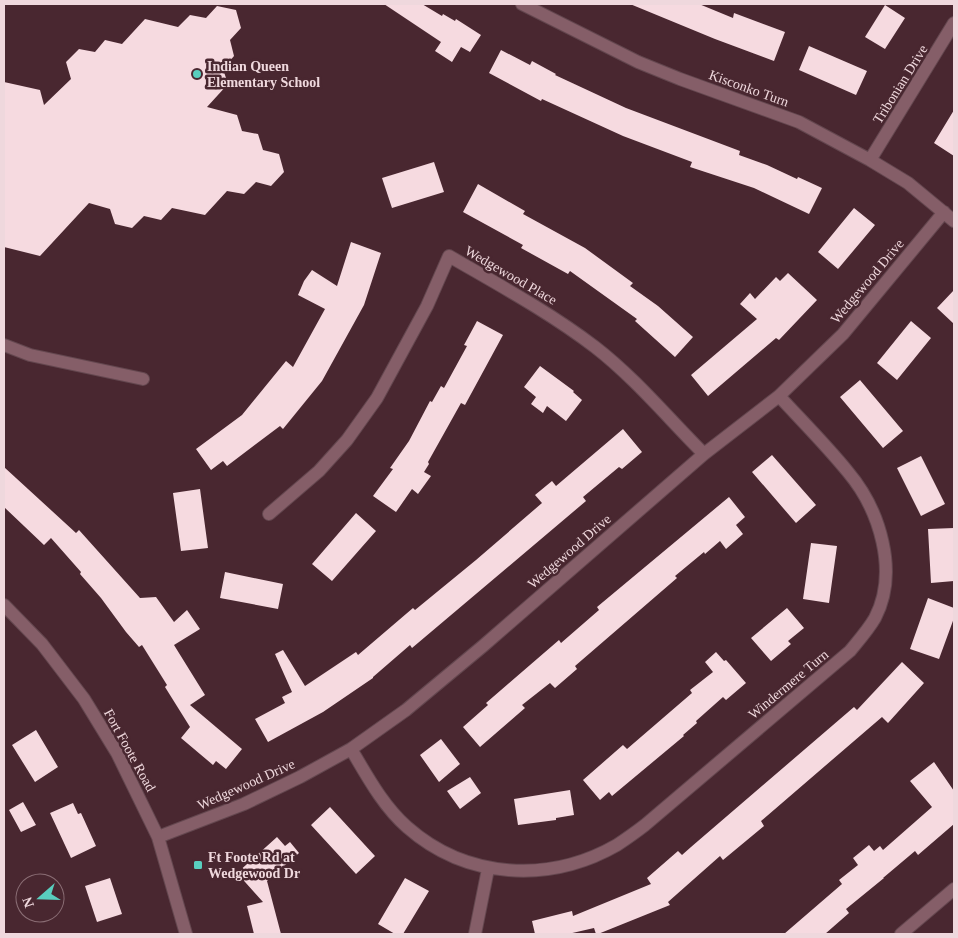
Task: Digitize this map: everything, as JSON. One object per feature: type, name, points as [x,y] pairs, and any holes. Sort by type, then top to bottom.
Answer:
[{"type":"street","name":"Kisconko Turn","points":[[522,4],[638,62],[799,122],[870,160],[908,183],[954,221]]},
{"type":"street","name":"Tribonian Drive","points":[[870,160],[954,23]]},
{"type":"street","name":"Wedgewood Drive","points":[[158,837],[244,804],[300,777],[352,749],[406,710],[483,646],[704,454],[779,396],[843,334],[944,212]]},
{"type":"street","name":"Wedgewood Place","points":[[269,514],[319,471],[347,440],[377,398],[427,306],[449,256],[548,314],[596,348],[634,383],[704,454]]},
{"type":"street","points":[[4,345],[30,355],[143,378]]},
{"type":"street","name":"Windermere Turn","points":[[352,749],[386,804],[406,826],[429,843],[459,859],[488,869],[540,871],[561,867],[591,857],[617,845],[645,825],[850,651],[865,634],[882,599],[886,580],[886,561],[880,535],[869,505],[850,473],[779,396]]},
{"type":"street","name":"Fort Foote Road","points":[[4,604],[42,644],[84,699],[117,753],[158,837],[186,934]]},
{"type":"street","points":[[475,934],[488,869]]},
{"type":"street","points":[[901,934],[954,889]]},
{"type":"building","points":[[384,4],[422,4],[442,16],[443,14],[455,21],[456,19],[481,35],[470,52],[461,47],[452,62],[435,51],[441,42]]},
{"type":"building","points":[[630,4],[699,4],[733,18],[734,13],[785,32],[774,61]]},
{"type":"building","points":[[885,5],[905,18],[885,49],[865,37]]},
{"type":"building","points":[[217,6],[236,10],[241,28],[230,40],[234,56],[223,69],[228,84],[207,107],[237,115],[242,131],[258,134],[263,150],[279,154],[284,172],[271,186],[256,182],[244,194],[227,191],[205,215],[172,208],[161,220],[144,216],[132,228],[115,224],[110,209],[89,203],[40,256],[4,247],[4,82],[40,90],[44,105],[71,79],[66,62],[79,49],[95,52],[105,40],[122,44],[145,19],[178,27],[190,15],[206,18]]},
{"type":"building","points":[[809,46],[867,71],[856,95],[799,70]]},
{"type":"building","points":[[501,50],[530,65],[532,61],[555,75],[626,108],[740,151],[739,155],[822,188],[809,214],[754,188],[690,167],[692,162],[623,136],[542,99],[541,101],[489,73]]},
{"type":"building","points":[[954,110],[954,156],[934,143]]},
{"type":"building","points":[[434,162],[444,192],[392,208],[382,178]]},
{"type":"building","points":[[478,184],[525,211],[523,214],[585,248],[633,283],[630,286],[658,306],[693,337],[675,357],[635,321],[637,319],[570,271],[568,274],[521,248],[523,245],[463,212]]},
{"type":"building","points":[[854,208],[875,225],[838,269],[818,252]]},
{"type":"building","points":[[351,242],[381,253],[364,305],[322,381],[283,429],[280,426],[227,466],[223,461],[211,470],[196,449],[242,415],[286,361],[293,367],[325,309],[298,295],[304,281],[312,270],[337,286]]},
{"type":"building","points":[[788,273],[817,300],[779,340],[776,338],[708,396],[691,375],[757,319],[740,304],[750,293],[755,299],[776,277],[780,281]]},
{"type":"building","points":[[954,290],[954,324],[937,308]]},
{"type":"building","points":[[477,321],[503,335],[465,405],[461,403],[428,462],[429,464],[424,472],[431,476],[418,494],[412,489],[396,512],[373,496],[393,469],[390,468],[409,441],[430,401],[432,402],[441,386],[444,388],[467,346],[464,345]]},
{"type":"building","points":[[911,321],[931,338],[897,380],[877,363]]},
{"type":"building","points":[[540,366],[574,391],[582,400],[566,421],[547,406],[543,413],[531,404],[536,397],[524,387]]},
{"type":"building","points":[[860,380],[903,431],[883,448],[840,397]]},
{"type":"building","points":[[623,429],[642,452],[622,469],[619,467],[583,497],[586,501],[412,648],[410,645],[373,678],[323,712],[268,742],[255,719],[285,703],[282,697],[292,692],[275,654],[283,650],[305,686],[356,652],[358,655],[413,608],[415,610],[476,560],[542,503],[535,495],[552,481],[556,486]]},
{"type":"building","points":[[772,455],[816,505],[796,523],[752,472]]},
{"type":"building","points":[[921,456],[945,504],[921,516],[897,468]]},
{"type":"building","points":[[4,467],[76,533],[79,530],[140,598],[156,597],[174,622],[187,610],[200,629],[174,645],[205,695],[190,705],[242,749],[226,769],[216,761],[213,765],[181,738],[190,727],[165,687],[167,685],[142,645],[139,647],[126,632],[101,598],[80,574],[81,572],[51,538],[44,545],[4,507]]},
{"type":"building","points":[[200,489],[208,548],[181,551],[173,493]]},
{"type":"building","points":[[729,497],[745,517],[736,525],[743,534],[726,549],[720,541],[705,554],[704,552],[675,576],[677,578],[575,666],[577,669],[555,688],[550,683],[522,705],[525,708],[480,747],[463,727],[488,705],[486,703],[559,640],[561,643],[599,610],[597,607]]},
{"type":"building","points":[[356,513],[376,531],[332,581],[312,564]]},
{"type":"building","points":[[954,528],[954,581],[931,583],[928,529]]},
{"type":"building","points":[[811,543],[837,546],[829,603],[803,599]]},
{"type":"building","points":[[225,572],[283,584],[278,609],[220,598]]},
{"type":"building","points":[[928,598],[954,608],[954,618],[939,659],[910,649]]},
{"type":"building","points":[[787,608],[804,628],[788,641],[791,644],[771,661],[751,638]]},
{"type":"building","points":[[716,652],[724,661],[726,660],[746,683],[726,700],[723,697],[696,721],[697,723],[684,736],[612,796],[609,792],[600,800],[583,780],[623,745],[627,749],[692,693],[690,690],[713,672],[705,662]]},
{"type":"building","points":[[902,662],[924,683],[888,723],[882,717],[761,821],[764,826],[723,860],[720,856],[668,902],[670,905],[598,934],[596,934],[594,928],[568,934],[535,934],[532,921],[572,911],[573,916],[651,884],[647,878],[678,851],[682,855],[854,707],[857,710]]},
{"type":"building","points":[[36,730],[58,767],[35,782],[12,745]]},
{"type":"building","points":[[441,739],[460,764],[439,782],[420,755]]},
{"type":"building","points":[[934,762],[954,791],[954,824],[918,855],[915,851],[846,909],[849,913],[825,934],[784,934],[842,884],[839,880],[858,865],[853,858],[869,845],[874,851],[880,846],[883,850],[932,807],[910,781]]},
{"type":"building","points":[[470,777],[481,793],[460,809],[447,791]]},
{"type":"building","points":[[570,790],[574,815],[556,818],[556,820],[518,825],[514,799]]},
{"type":"building","points":[[23,802],[36,825],[21,832],[9,810]]},
{"type":"building","points":[[73,803],[78,814],[81,813],[96,846],[71,858],[50,813]]},
{"type":"building","points":[[330,807],[375,856],[356,874],[311,825]]},
{"type":"building","points":[[277,837],[285,846],[290,842],[299,853],[267,881],[281,934],[254,934],[247,906],[263,902],[237,873]]},
{"type":"building","points":[[110,878],[122,914],[97,922],[85,886]]},
{"type":"building","points":[[405,878],[429,891],[403,934],[395,934],[378,924]]},
{"type":"place","name":"Indian Queen Elementary School","points":[[197,74]]},
{"type":"place","name":"Ft Foote Rd at Wedgewood Dr","points":[[198,865]]}]
